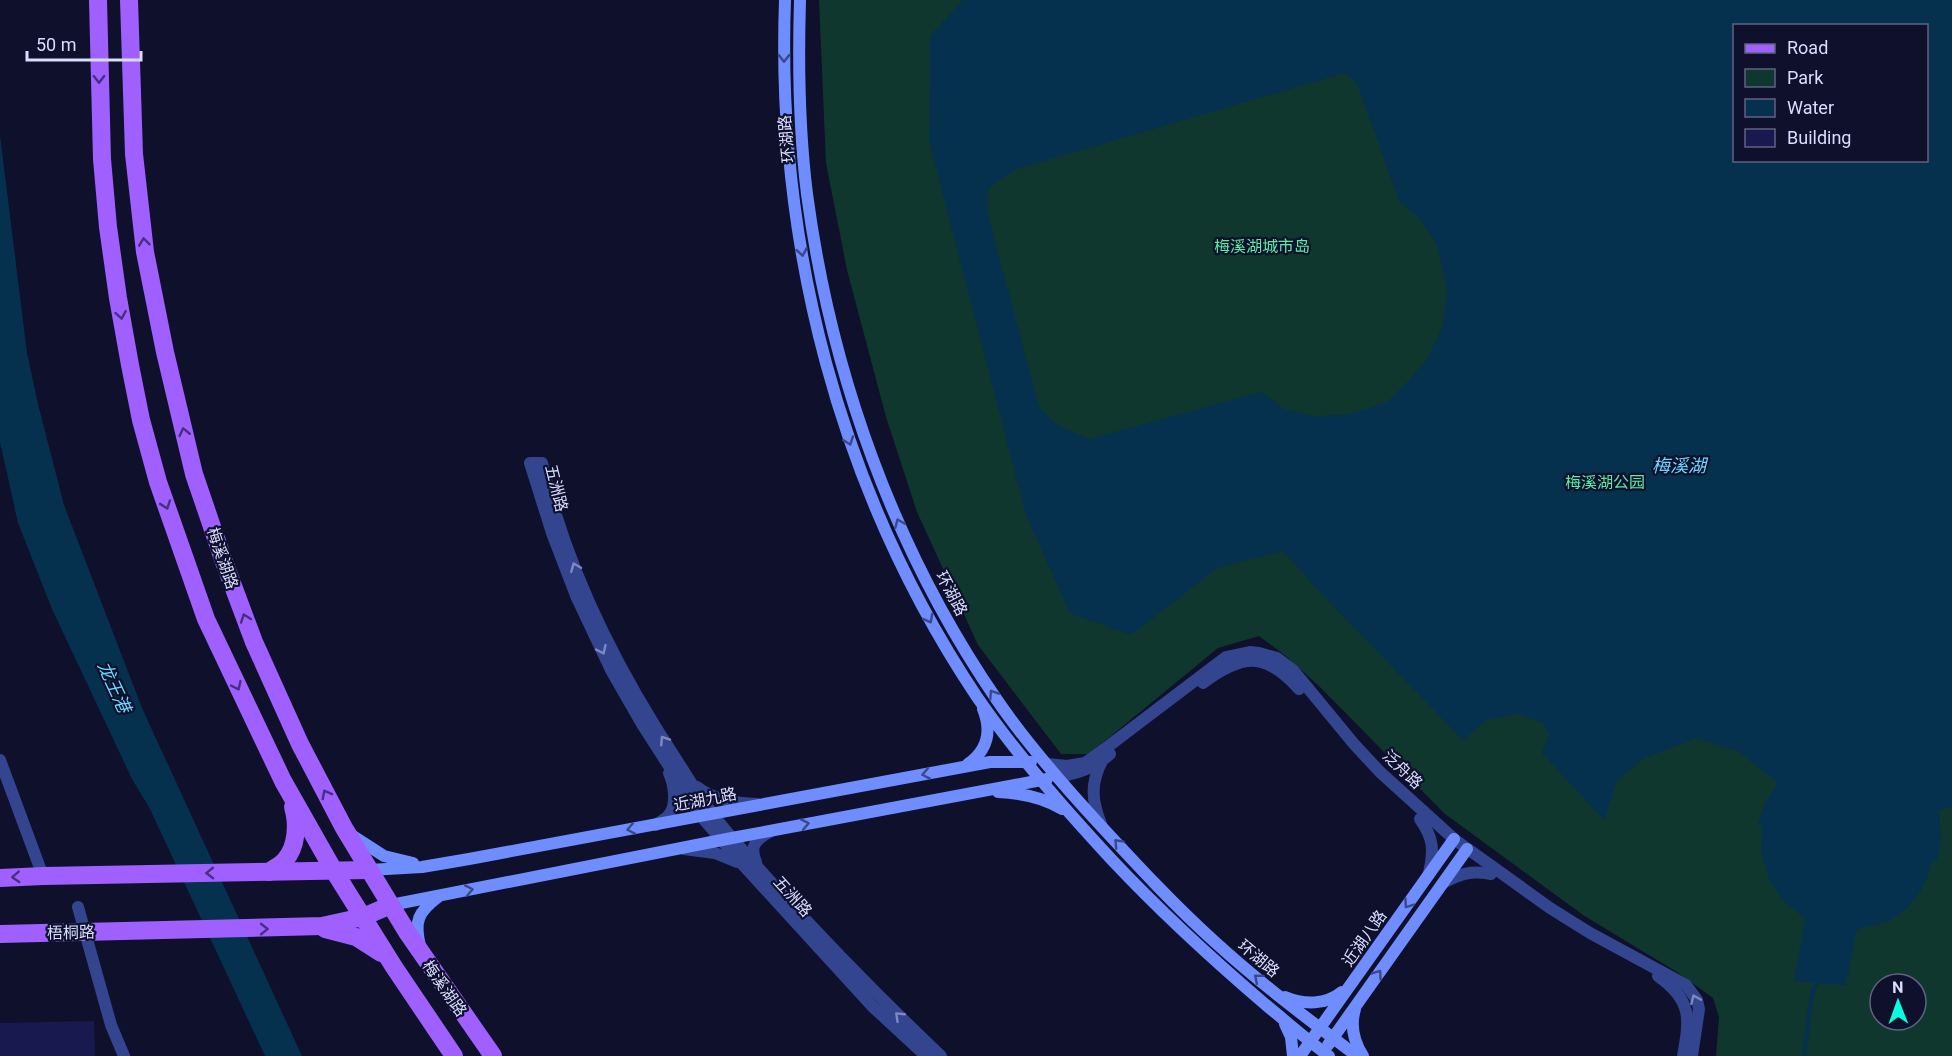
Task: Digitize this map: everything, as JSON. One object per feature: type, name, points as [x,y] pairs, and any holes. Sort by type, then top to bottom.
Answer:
[{"type":"main road","name":"梅溪湖路","points":[[98,0],[102,159],[117,298],[141,420],[162,492],[206,619],[287,790],[390,961],[454,1056]]},
{"type":"main road","name":"梅溪湖路","points":[[129,0],[134,154],[145,252],[165,352],[195,474],[254,642],[300,744],[369,870],[423,956],[493,1056]]},
{"type":"main road","name":"环湖路","points":[[785,0],[786,137],[792,195],[810,298],[831,384],[861,473],[897,557],[938,634],[979,699],[1025,762],[1075,820],[1175,926],[1324,1055]]},
{"type":"main road","name":"环湖路","points":[[800,0],[799,98],[807,193],[824,295],[857,417],[875,467],[925,579],[976,669],[1034,750],[1101,826],[1152,881],[1216,943],[1319,1029],[1357,1056]]},
{"type":"main road","points":[[964,767],[978,757],[985,747],[986,718],[979,699]]},
{"type":"main road","name":"近湖九路","points":[[369,870],[435,865],[990,762],[1047,764]]},
{"type":"main road","points":[[311,927],[346,922],[391,905],[440,895],[1058,777]]},
{"type":"main road","points":[[269,872],[285,861],[293,848],[296,831],[295,814],[287,790]]},
{"type":"main road","points":[[973,792],[1021,794],[1042,799],[1059,807],[1075,820]]},
{"type":"main road","points":[[344,828],[366,846],[384,856],[435,865]]},
{"type":"main road","name":"近湖八路","points":[[1300,1056],[1452,842]]},
{"type":"main road","name":"近湖八路","points":[[1324,1055],[1357,1003],[1465,852]]},
{"type":"main road","points":[[0,878],[369,870]]},
{"type":"main road","points":[[423,956],[417,933],[417,919],[426,906],[440,895]]},
{"type":"main road","points":[[311,927],[334,930],[356,937],[373,946],[390,961]]},
{"type":"main road","name":"梧桐路","points":[[0,934],[311,927]]},
{"type":"main road","points":[[1277,994],[1293,1001],[1322,1002],[1335,998],[1350,985]]},
{"type":"main road","points":[[1357,1003],[1353,1014],[1353,1036],[1363,1056]]},
{"type":"main road","points":[[1272,1010],[1292,1037],[1293,1056]]},
{"type":"street","name":"五洲路","points":[[706,815],[691,783],[650,720],[620,666],[591,606],[564,540],[551,502],[542,463],[530,463],[552,533],[577,598],[611,670],[665,760],[744,866],[872,1006],[926,1056]]},
{"type":"street","name":"泛舟路","points":[[1047,764],[1068,766],[1085,762],[1226,657],[1259,653],[1277,658],[1293,670],[1354,744],[1452,842]]},
{"type":"street","name":"泛舟路","points":[[1058,777],[1083,772],[1103,760],[1227,666],[1259,661],[1278,669],[1289,678],[1355,755],[1420,819],[1491,874],[1562,924],[1670,985],[1684,1002],[1686,1011],[1687,1035],[1683,1056]]},
{"type":"street","points":[[1034,750],[1048,758],[1062,762],[1085,762]]},
{"type":"street","points":[[0,760],[43,876]]},
{"type":"street","points":[[656,825],[668,816],[673,806],[674,794],[665,760]]},
{"type":"street","points":[[1101,826],[1092,793],[1094,781],[1103,760]]},
{"type":"street","points":[[691,783],[720,799],[764,804]]},
{"type":"street","points":[[1420,819],[1430,834],[1433,858],[1430,873]]},
{"type":"street","points":[[759,869],[752,848],[755,841],[773,830]]},
{"type":"street","name":"五洲路","points":[[726,839],[759,869],[879,997],[941,1056]]},
{"type":"street","points":[[674,849],[716,853],[744,866]]},
{"type":"street","name":"泛舟路","points":[[1465,852],[1590,933],[1686,985],[1697,1000],[1699,1009],[1692,1056]]},
{"type":"street","points":[[1442,884],[1467,872],[1477,871],[1491,874]]},
{"type":"street","points":[[78,907],[111,1025],[124,1056]]},
{"type":"green space","name":"梅溪湖","points":[[819,0],[1952,0],[1952,1056],[1716,1056],[1719,1017],[1713,998],[1677,972],[1583,915],[1445,814],[1320,687],[1287,657],[1259,636],[1218,648],[1089,754],[1061,754],[978,645],[917,512],[886,417],[847,270],[826,163]]},
{"type":"water","name":"梅溪湖","points":[[963,0],[1952,0],[1952,807],[1939,810],[1941,839],[1937,861],[1932,861],[1926,881],[1915,899],[1890,920],[1857,929],[1846,985],[1794,981],[1805,918],[1782,900],[1770,881],[1761,851],[1762,826],[1758,825],[1765,803],[1778,783],[1739,752],[1697,738],[1644,758],[1617,781],[1604,820],[1542,753],[1549,735],[1543,723],[1517,714],[1487,720],[1463,740],[1283,551],[1217,568],[1131,635],[1070,613],[1026,515],[929,141],[930,36]],"holes":[[[1345,73],[1357,83],[1399,201],[1420,219],[1437,245],[1447,289],[1443,325],[1428,358],[1410,379],[1387,402],[1346,415],[1312,416],[1284,409],[1261,392],[1089,439],[1057,425],[1039,407],[987,211],[989,187],[1017,169]]]},
{"type":"water","name":"龙王港","points":[[0,135],[27,353],[64,505],[142,708],[302,1056],[265,1056],[150,809],[132,779],[52,609],[18,523],[0,442]]},
{"type":"building","points":[[94,1021],[95,1056],[0,1056],[0,1023]]},
{"type":"waterway","points":[[1804,1056],[1812,994],[1818,979]]},
{"type":"park label","name":"梅溪湖城市岛","points":[[1262,246]]},
{"type":"park label","name":"梅溪湖公园","points":[[1605,482]]}]
